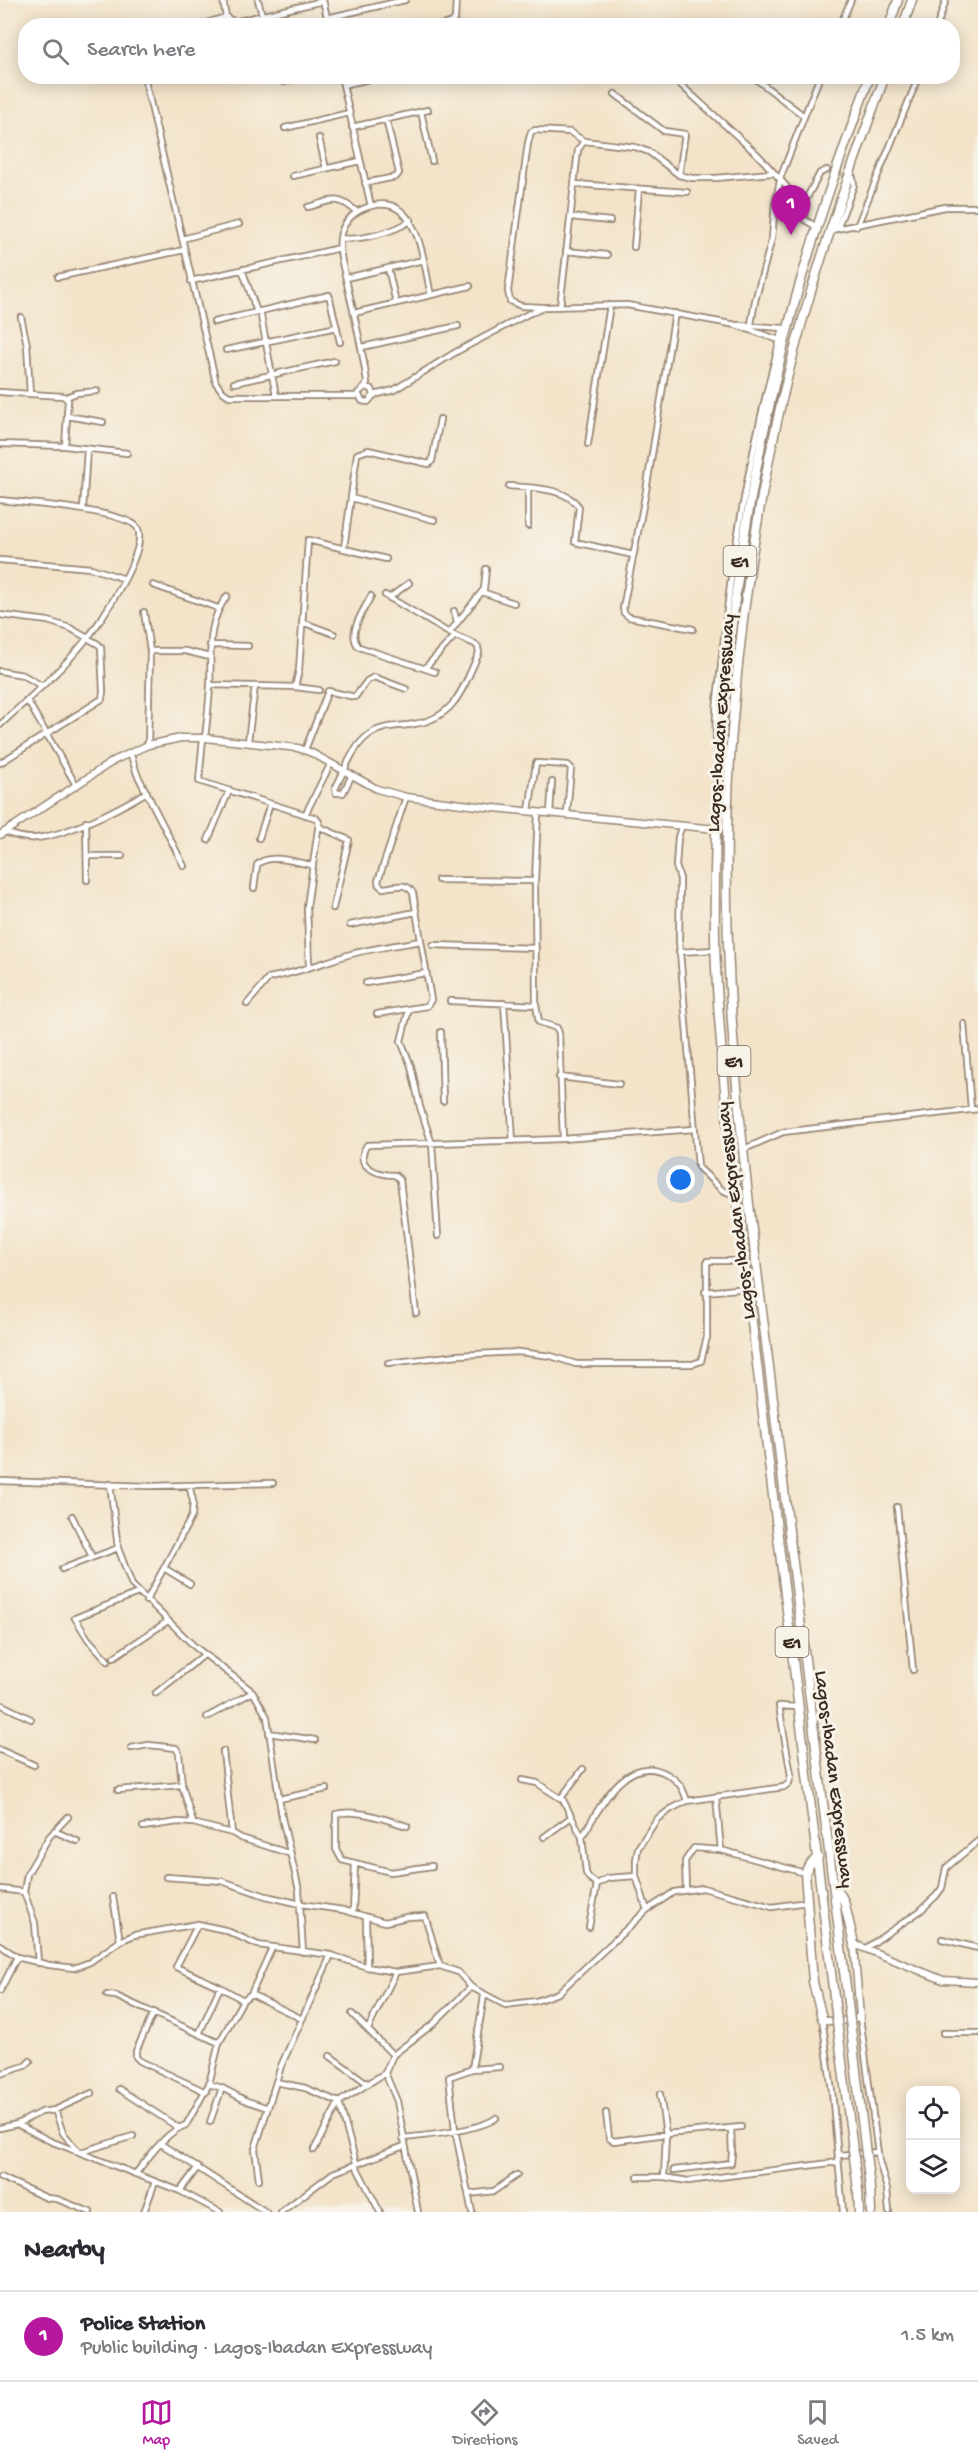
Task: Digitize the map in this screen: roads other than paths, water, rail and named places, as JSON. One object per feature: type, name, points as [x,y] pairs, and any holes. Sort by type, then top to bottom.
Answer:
[{"type":"highway","points":[[892,18],[898,0]]},
{"type":"highway","points":[[906,18],[912,0]]},
{"type":"highway","name":"Lagos-Ibadan Expressway","points":[[859,2212],[818,1857],[728,1126],[715,950],[716,829],[721,737],[732,619],[755,476],[785,328],[867,84]]},
{"type":"highway","name":"Lagos-Ibadan Expressway","points":[[871,2212],[847,1995],[739,1125],[727,939],[727,824],[731,737],[743,619],[774,434],[808,302],[882,84]]},
{"type":"highway","points":[[818,1857],[809,1865],[805,1873],[813,1982],[822,2018]]},
{"type":"highway","points":[[832,1881],[844,1901],[854,1944]]},
{"type":"street","points":[[223,18],[226,17],[224,0]]},
{"type":"street","points":[[258,0],[262,15]]},
{"type":"street","points":[[250,18],[323,1],[327,18],[403,0]]},
{"type":"street","points":[[455,18],[456,0]]},
{"type":"street","points":[[843,18],[851,0]]},
{"type":"street","points":[[940,18],[946,0]]},
{"type":"street","points":[[146,84],[216,383],[229,396],[358,396]]},
{"type":"street","points":[[347,84],[343,85],[348,114],[371,206]]},
{"type":"street","points":[[680,84],[759,156],[803,205],[805,220],[818,228]]},
{"type":"street","points":[[762,84],[804,116]]},
{"type":"street","points":[[751,328],[755,301],[772,238],[780,180],[817,84]]},
{"type":"street","points":[[857,226],[916,84]]},
{"type":"street","points":[[615,94],[664,132],[685,134],[679,175]]},
{"type":"street","points":[[352,127],[428,110]]},
{"type":"street","points":[[421,112],[432,161]]},
{"type":"street","points":[[285,128],[348,114]]},
{"type":"street","points":[[365,183],[396,177],[399,173],[386,119]]},
{"type":"street","points":[[772,172],[716,178],[679,175],[649,152],[635,147],[608,142],[584,141],[570,132],[535,130],[531,132],[528,143],[508,291],[510,301],[521,306],[627,305],[751,328],[785,328]]},
{"type":"street","points":[[319,138],[326,169]]},
{"type":"street","points":[[560,307],[578,150],[584,141]]},
{"type":"street","points":[[293,176],[360,161]]},
{"type":"street","points":[[803,205],[820,173],[827,170]]},
{"type":"street","points":[[834,230],[854,185],[853,178]]},
{"type":"street","points":[[575,184],[687,192]]},
{"type":"street","points":[[634,247],[639,189]]},
{"type":"street","points":[[308,207],[339,200],[346,202],[357,212]]},
{"type":"street","points":[[358,396],[367,383],[362,347],[340,248],[342,229],[357,212],[371,206],[394,207],[411,220],[416,229],[432,295]]},
{"type":"street","points":[[834,230],[945,207],[978,207]]},
{"type":"street","points":[[571,217],[610,221]]},
{"type":"street","points":[[340,238],[354,239],[396,230],[411,220]]},
{"type":"street","points":[[182,239],[239,224]]},
{"type":"street","points":[[191,281],[340,248]]},
{"type":"street","points":[[58,277],[184,250]]},
{"type":"street","points":[[566,251],[607,255]]},
{"type":"street","points":[[346,278],[423,260]]},
{"type":"street","points":[[388,268],[396,303]]},
{"type":"street","points":[[242,269],[259,312],[267,342],[276,396]]},
{"type":"street","points":[[354,313],[470,286]]},
{"type":"street","points":[[214,322],[329,295],[340,342]]},
{"type":"street","points":[[588,444],[610,305]]},
{"type":"street","points":[[358,396],[362,401],[368,402],[374,395],[394,390],[456,352],[546,307]]},
{"type":"street","points":[[675,313],[624,613],[629,617],[693,629]]},
{"type":"street","points":[[21,317],[27,345],[30,394]]},
{"type":"street","points":[[362,347],[458,326]]},
{"type":"street","points":[[226,350],[337,327]]},
{"type":"street","points":[[751,328],[782,341]]},
{"type":"street","points":[[234,383],[335,361]]},
{"type":"street","points":[[365,387],[372,389],[374,395]]},
{"type":"street","points":[[0,392],[66,397],[77,393],[97,391]]},
{"type":"street","points":[[65,446],[66,397]]},
{"type":"street","points":[[67,416],[103,422]]},
{"type":"street","points":[[344,548],[357,454],[368,450],[429,464],[440,419]]},
{"type":"street","points":[[0,444],[65,446],[127,453]]},
{"type":"street","points":[[83,510],[87,450]]},
{"type":"street","points":[[509,486],[549,491],[576,503],[579,510],[575,542],[633,555]]},
{"type":"street","points":[[528,488],[528,526]]},
{"type":"street","points":[[351,498],[434,520]]},
{"type":"street","points":[[0,500],[83,510],[124,520],[135,525],[140,532],[141,542],[125,579],[87,640],[0,725]]},
{"type":"street","points":[[295,687],[299,670],[306,543],[312,540],[386,559]]},
{"type":"street","points":[[0,560],[91,568],[125,579]]},
{"type":"street","points":[[449,633],[482,592],[486,584],[486,569]]},
{"type":"street","points":[[352,775],[343,793],[336,793],[335,789],[367,735],[385,728],[430,720],[452,707],[479,653],[475,644],[449,633],[387,596],[409,583]]},
{"type":"street","points":[[153,585],[218,608]]},
{"type":"street","points":[[482,592],[514,603]]},
{"type":"street","points":[[227,596],[218,608],[210,634],[210,685],[199,782],[316,818],[320,827],[312,865],[307,907],[309,966]]},
{"type":"street","points":[[371,597],[352,636],[358,647],[435,672]]},
{"type":"street","points":[[453,611],[458,622]]},
{"type":"street","points":[[144,612],[150,651],[148,745]]},
{"type":"street","points":[[0,615],[48,621],[70,628],[102,647],[102,699],[0,763]]},
{"type":"street","points":[[302,622],[334,634]]},
{"type":"street","points":[[425,668],[455,636]]},
{"type":"street","points":[[210,645],[248,646]]},
{"type":"street","points":[[150,651],[185,651],[210,657]]},
{"type":"street","points":[[0,672],[23,675],[42,686]]},
{"type":"street","points":[[305,750],[328,691],[355,697],[367,681],[374,677],[406,689]]},
{"type":"street","points":[[210,685],[295,687],[320,690]]},
{"type":"street","points":[[248,741],[255,686]]},
{"type":"street","points":[[27,700],[76,785]]},
{"type":"street","points":[[2,833],[130,752],[148,745],[181,738],[248,741],[305,750],[377,789],[406,797],[538,813],[716,829]]},
{"type":"street","points":[[130,752],[137,774],[184,866]]},
{"type":"street","points":[[305,815],[331,763]]},
{"type":"street","points":[[529,811],[536,763],[568,765],[571,768],[567,814]]},
{"type":"street","points":[[549,813],[552,782]]},
{"type":"street","points":[[208,840],[229,791]]},
{"type":"street","points":[[2,833],[35,838],[86,822],[125,806],[147,792]]},
{"type":"street","points":[[377,1014],[431,1003],[413,892],[410,887],[403,885],[383,888],[378,881],[406,797]]},
{"type":"street","points":[[259,838],[270,804]]},
{"type":"street","points":[[538,813],[535,881],[536,1005],[539,1022],[557,1028],[563,1139]]},
{"type":"street","points":[[86,822],[87,880]]},
{"type":"street","points":[[682,825],[678,837],[676,866],[680,879],[679,952],[691,1064],[698,1167],[722,1190],[737,1196]]},
{"type":"street","points":[[320,827],[350,840],[333,908]]},
{"type":"street","points":[[88,856],[123,856]]},
{"type":"street","points":[[254,888],[257,865],[264,860],[273,859],[312,865]]},
{"type":"street","points":[[438,880],[535,881]]},
{"type":"street","points":[[350,925],[416,912]]},
{"type":"street","points":[[247,1004],[269,978],[285,976],[309,966],[338,960],[350,954],[421,941]]},
{"type":"street","points":[[433,945],[536,948]]},
{"type":"street","points":[[679,952],[715,950]]},
{"type":"street","points":[[366,983],[426,972]]},
{"type":"street","points":[[450,1001],[536,1005]]},
{"type":"street","points":[[504,1003],[513,1141]]},
{"type":"street","points":[[409,1009],[401,1041],[411,1066],[420,1107],[432,1144],[438,1236]]},
{"type":"street","points":[[964,1024],[971,1110]]},
{"type":"street","points":[[441,1032],[443,1101]]},
{"type":"street","points":[[559,1077],[619,1084]]},
{"type":"street","points":[[742,1150],[783,1132],[978,1109]]},
{"type":"street","points":[[416,1313],[400,1180],[396,1175],[378,1175],[371,1171],[366,1165],[364,1151],[367,1145],[563,1139],[694,1129]]},
{"type":"street","points":[[388,1363],[458,1355],[519,1352],[551,1356],[576,1364],[693,1364],[702,1361],[707,1337],[705,1292],[707,1261],[734,1261],[744,1257]]},
{"type":"street","points":[[705,1292],[748,1288]]},
{"type":"street","points":[[0,1481],[189,1485],[273,1483]]},
{"type":"street","points":[[110,1484],[118,1548],[127,1575],[138,1593],[204,1655],[253,1692],[267,1718],[279,1799],[301,1904],[303,1952]]},
{"type":"street","points":[[146,1601],[192,1516],[193,1501],[189,1485]]},
{"type":"street","points":[[897,1507],[913,1670]]},
{"type":"street","points":[[72,1516],[92,1557]]},
{"type":"street","points":[[62,1569],[118,1548]]},
{"type":"street","points":[[164,1568],[190,1584]]},
{"type":"street","points":[[108,1661],[88,1639],[75,1618],[138,1593]]},
{"type":"street","points":[[114,1657],[168,1622]]},
{"type":"street","points":[[156,1693],[204,1655]]},
{"type":"street","points":[[207,1717],[253,1692]]},
{"type":"street","points":[[0,1704],[31,1719]]},
{"type":"street","points":[[647,1910],[636,1875],[636,1860],[638,1848],[657,1819],[687,1801],[784,1786],[789,1783],[791,1775],[779,1706],[799,1707]]},
{"type":"street","points":[[269,1733],[315,1740]]},
{"type":"street","points":[[131,1748],[149,1745],[176,1748],[179,1753],[182,1785],[193,1823]]},
{"type":"street","points":[[0,1750],[34,1765]]},
{"type":"street","points":[[223,1751],[232,1833]]},
{"type":"street","points":[[561,1798],[583,1769]]},
{"type":"street","points":[[582,1837],[599,1808],[620,1782],[632,1772],[657,1770],[667,1774],[677,1780],[687,1801]]},
{"type":"street","points":[[522,1780],[537,1783],[561,1798],[582,1837],[586,1873],[597,1884]]},
{"type":"street","points":[[117,1790],[182,1785]]},
{"type":"street","points":[[279,1799],[327,1789]]},
{"type":"street","points":[[716,1797],[721,1850]]},
{"type":"street","points":[[407,1826],[368,1815],[342,1812],[336,1814],[334,1827],[338,1854],[342,1860],[391,1872],[432,1866]]},
{"type":"street","points":[[38,1963],[35,1923],[24,1892],[27,1874],[54,1831],[68,1817]]},
{"type":"street","points":[[544,1837],[570,1818]]},
{"type":"street","points":[[143,1827],[178,1822],[193,1823],[232,1833],[291,1854]]},
{"type":"street","points":[[54,1831],[77,1841]]},
{"type":"street","points":[[866,1948],[920,1911],[936,1896],[942,1888],[946,1868],[978,1841]]},
{"type":"street","points":[[686,1889],[685,1861],[689,1852],[694,1848],[721,1850],[805,1873]]},
{"type":"street","points":[[353,1912],[355,1863]]},
{"type":"street","points":[[597,1884],[608,1878],[636,1875]]},
{"type":"street","points":[[166,1877],[222,1881],[246,1891],[301,1904],[353,1912],[366,1918],[388,1922],[407,1917],[425,1916],[440,1966]]},
{"type":"street","points":[[589,1927],[597,1884]]},
{"type":"street","points":[[0,1945],[17,1957],[38,1963],[74,1968],[90,1962],[120,1941],[134,1935],[198,1924],[225,1930],[243,1940],[272,1948],[332,1955],[396,1972],[440,1966],[458,1972],[471,1987],[484,1996],[505,2005],[536,2001],[558,1993],[647,1910],[664,1897],[686,1889],[703,1888],[772,1907],[807,1902]]},
{"type":"street","points":[[1,1889],[24,1892]]},
{"type":"street","points":[[113,1897],[120,1941]]},
{"type":"street","points":[[366,1918],[367,1966]]},
{"type":"street","points":[[198,1924],[176,1967],[243,2000]]},
{"type":"street","points":[[942,1939],[978,1948]]},
{"type":"street","points":[[889,2212],[887,2189],[878,2152],[860,2017],[854,1944],[943,1980],[978,1982]]},
{"type":"street","points":[[135,2174],[161,2144],[179,2128],[186,2125],[206,2092],[219,2043],[243,2000],[251,1994],[272,1948]]},
{"type":"street","points":[[259,2180],[255,2149],[276,2082],[332,1955]]},
{"type":"street","points":[[0,1991],[2,1981],[17,1957]]},
{"type":"street","points":[[368,2029],[396,1972]]},
{"type":"street","points":[[199,2034],[220,1987]]},
{"type":"street","points":[[314,2150],[339,2102],[385,2073],[393,2055],[433,2025],[471,1987]]},
{"type":"street","points":[[251,1994],[302,2019]]},
{"type":"street","points":[[107,1995],[116,1996],[154,2012],[219,2043]]},
{"type":"street","points":[[472,2069],[484,1996]]},
{"type":"street","points":[[154,2012],[136,2051],[136,2057],[206,2092]]},
{"type":"street","points":[[352,2014],[393,2055]]},
{"type":"street","points":[[822,2018],[828,2022],[835,2022],[860,2017]]},
{"type":"street","points":[[822,2018],[843,2212]]},
{"type":"street","points":[[943,2033],[978,2033]]},
{"type":"street","points":[[330,2056],[367,2084]]},
{"type":"street","points":[[0,2074],[25,2066],[30,2061]]},
{"type":"street","points":[[472,2212],[455,2130],[449,2077],[472,2069],[500,2067]]},
{"type":"street","points":[[385,2073],[397,2101],[418,2212]]},
{"type":"street","points":[[276,2082],[305,2088],[339,2102],[354,2149],[356,2163],[380,2212]]},
{"type":"street","points":[[209,2084],[222,2088],[247,2102],[268,2108]]},
{"type":"street","points":[[210,2122],[222,2088]]},
{"type":"street","points":[[119,2089],[179,2128]]},
{"type":"street","points":[[0,2128],[17,2124],[41,2112],[55,2110],[92,2093]]},
{"type":"street","points":[[660,2094],[666,2134],[664,2177]]},
{"type":"street","points":[[55,2110],[63,2133],[79,2151]]},
{"type":"street","points":[[606,2113],[611,2140],[741,2127]]},
{"type":"street","points":[[403,2138],[455,2130],[491,2122],[496,2118]]},
{"type":"street","points":[[17,2124],[50,2141],[180,2191],[220,2212]]},
{"type":"street","points":[[674,2170],[731,2163],[731,2128]]},
{"type":"street","points":[[79,2151],[133,2136]]},
{"type":"street","points":[[161,2144],[266,2212]]},
{"type":"street","points":[[281,2212],[333,2173],[404,2146]]},
{"type":"street","points":[[838,2155],[878,2152]]},
{"type":"street","points":[[638,2176],[688,2181],[838,2162]]},
{"type":"street","points":[[180,2191],[198,2167]]},
{"type":"street","points":[[469,2194],[494,2191],[517,2175]]},
{"type":"street","points":[[0,2177],[90,2212]]},
{"type":"street","points":[[144,2212],[155,2182]]},
{"type":"street","points":[[64,2212],[65,2204]]},
{"type":"tunnel","points":[[827,170],[850,177]]},
{"type":"place","name":"Police Station","points":[[791,235]]}]
